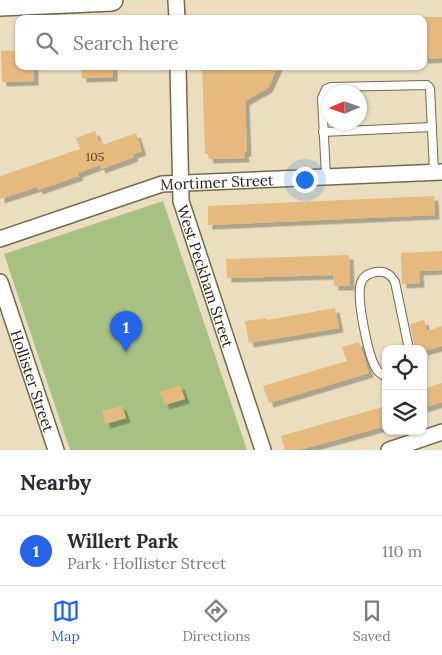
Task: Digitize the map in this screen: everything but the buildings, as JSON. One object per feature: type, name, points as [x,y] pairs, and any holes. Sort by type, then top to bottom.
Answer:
[{"type":"street","points":[[0,5],[112,0]]},
{"type":"street","points":[[176,0],[177,15]]},
{"type":"street","name":"West Peckham Street","points":[[178,70],[182,201],[263,450]]},
{"type":"street","name":"Mortimer Street","points":[[0,239],[162,184],[438,172]]},
{"type":"street","name":"Hollister Street","points":[[0,282],[56,450]]},
{"type":"street","points":[[389,450],[416,436],[442,432]]},
{"type":"lane","points":[[326,177],[322,98],[326,90],[331,88],[427,85],[430,88],[432,128],[438,172]]},
{"type":"lane","points":[[324,132],[432,128]]},
{"type":"lane","points":[[382,374],[376,369],[362,317],[360,286],[362,280],[367,275],[386,272],[395,282],[408,345]]},
{"type":"green space","points":[[163,201],[247,450],[70,450],[4,254]]},
{"type":"place","name":"Willert Park","points":[[126,352]]}]
